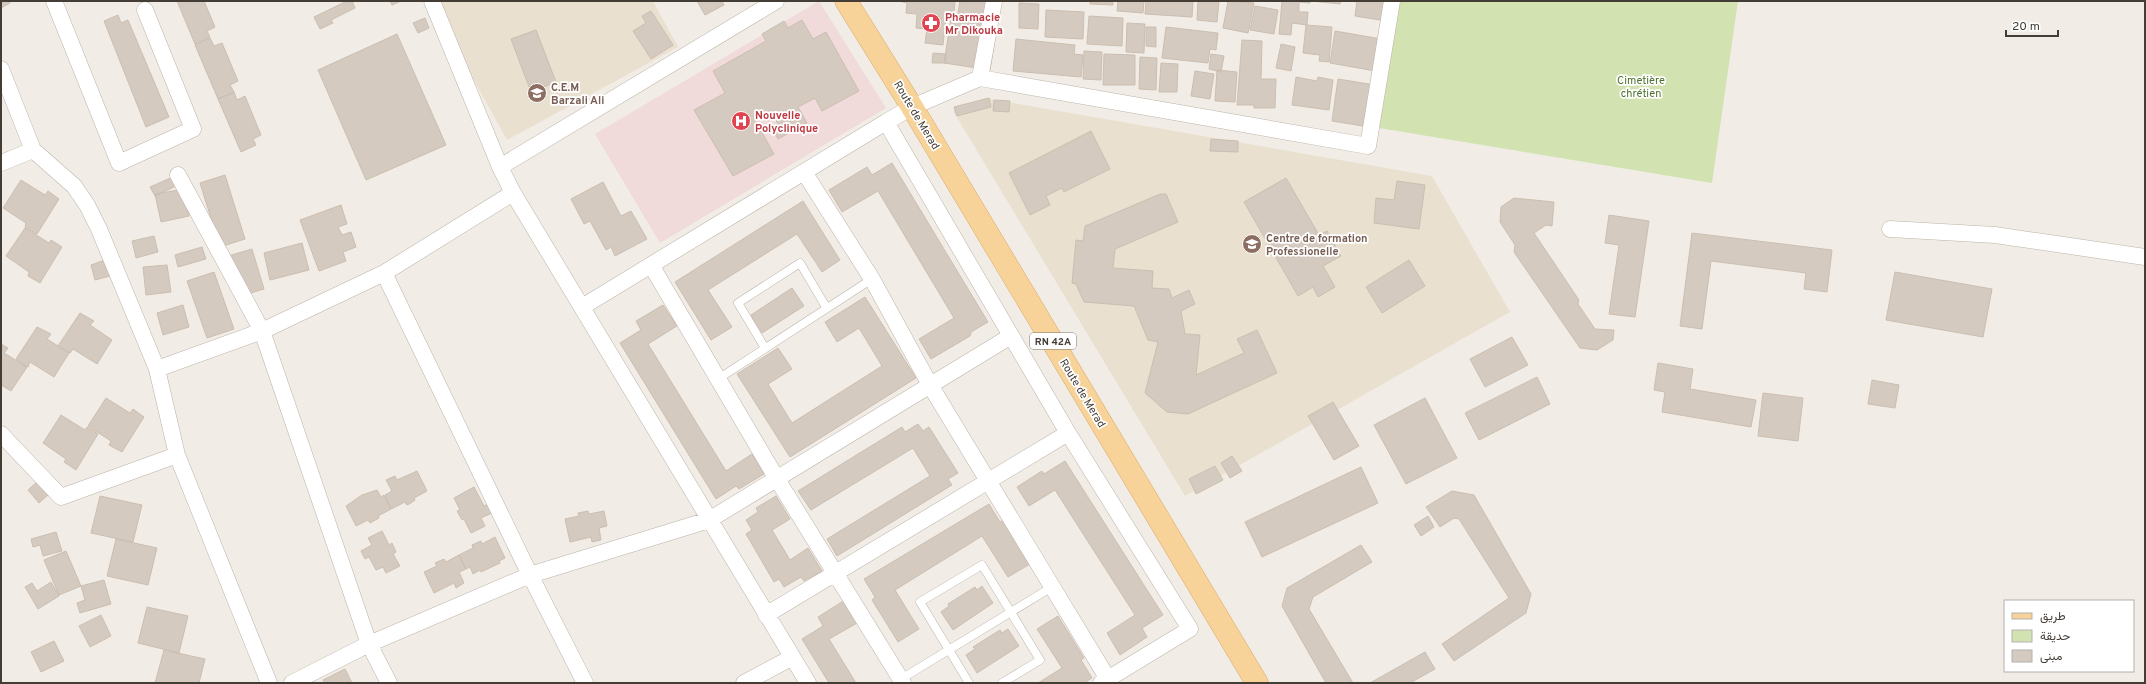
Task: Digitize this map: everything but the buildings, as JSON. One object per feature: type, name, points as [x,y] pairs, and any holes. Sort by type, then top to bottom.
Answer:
[{"type":"main road","name":"Route de Merad","points":[[846,1],[1258,683]]},
{"type":"street","points":[[54,1],[119,163],[193,129],[145,10]]},
{"type":"street","points":[[432,1],[500,167],[513,193],[710,520],[791,658],[808,683]]},
{"type":"street","points":[[500,167],[776,1]]},
{"type":"street","points":[[980,78],[994,1]]},
{"type":"street","points":[[582,307],[886,122],[912,108],[980,78],[1368,146],[1392,1]]},
{"type":"street","points":[[1,69],[33,150],[74,186],[87,205],[99,230],[157,369],[177,455],[269,683]]},
{"type":"street","points":[[804,172],[872,279],[930,385],[1052,587],[1105,681],[1190,629],[1068,433],[886,122]]},
{"type":"street","points":[[1,163],[33,150]]},
{"type":"street","points":[[178,175],[262,331],[369,644],[389,683]]},
{"type":"street","points":[[157,369],[262,331],[384,273],[513,193]]},
{"type":"street","points":[[1890,229],[1995,235],[2145,257]]},
{"type":"street","points":[[651,265],[777,479],[902,681]]},
{"type":"street","points":[[384,273],[530,575],[585,683]]},
{"type":"street","points":[[292,683],[369,644],[530,575],[710,520],[1011,336]]},
{"type":"street","points":[[766,615],[1068,433]]},
{"type":"street","points":[[1,434],[61,497],[177,455]]},
{"type":"street","points":[[744,683],[791,658]]},
{"type":"lane","points":[[765,348],[738,303],[800,263],[826,307]]},
{"type":"lane","points":[[718,379],[826,307],[872,279]]},
{"type":"lane","points":[[969,683],[920,602],[982,565],[1040,660],[1002,683]]},
{"type":"lane","points":[[902,681],[949,650],[1052,587]]},
{"type":"shaded area","name":"C.E.M Barzali Ali","points":[[430,1],[653,1],[678,47],[507,140]]},
{"type":"shaded area","name":"Nouvelle Polyclinique","points":[[819,1],[886,108],[660,243],[595,134]]},
{"type":"shaded area","name":"Centre de formation Professionelle","points":[[985,98],[1432,176],[1510,312],[1185,496],[953,111]]},
{"type":"green space","name":"Cimetière chrétien","points":[[1399,1],[1738,1],[1712,183],[1379,128]]},
{"type":"place","name":"Pharmacie Mr Dikouka","points":[[931,23]]},
{"type":"place","name":"C.E.M Barzali Ali","points":[[537,93]]},
{"type":"place","name":"Nouvelle Polyclinique","points":[[741,121]]},
{"type":"place","name":"Centre de formation Professionelle","points":[[1252,244]]}]
